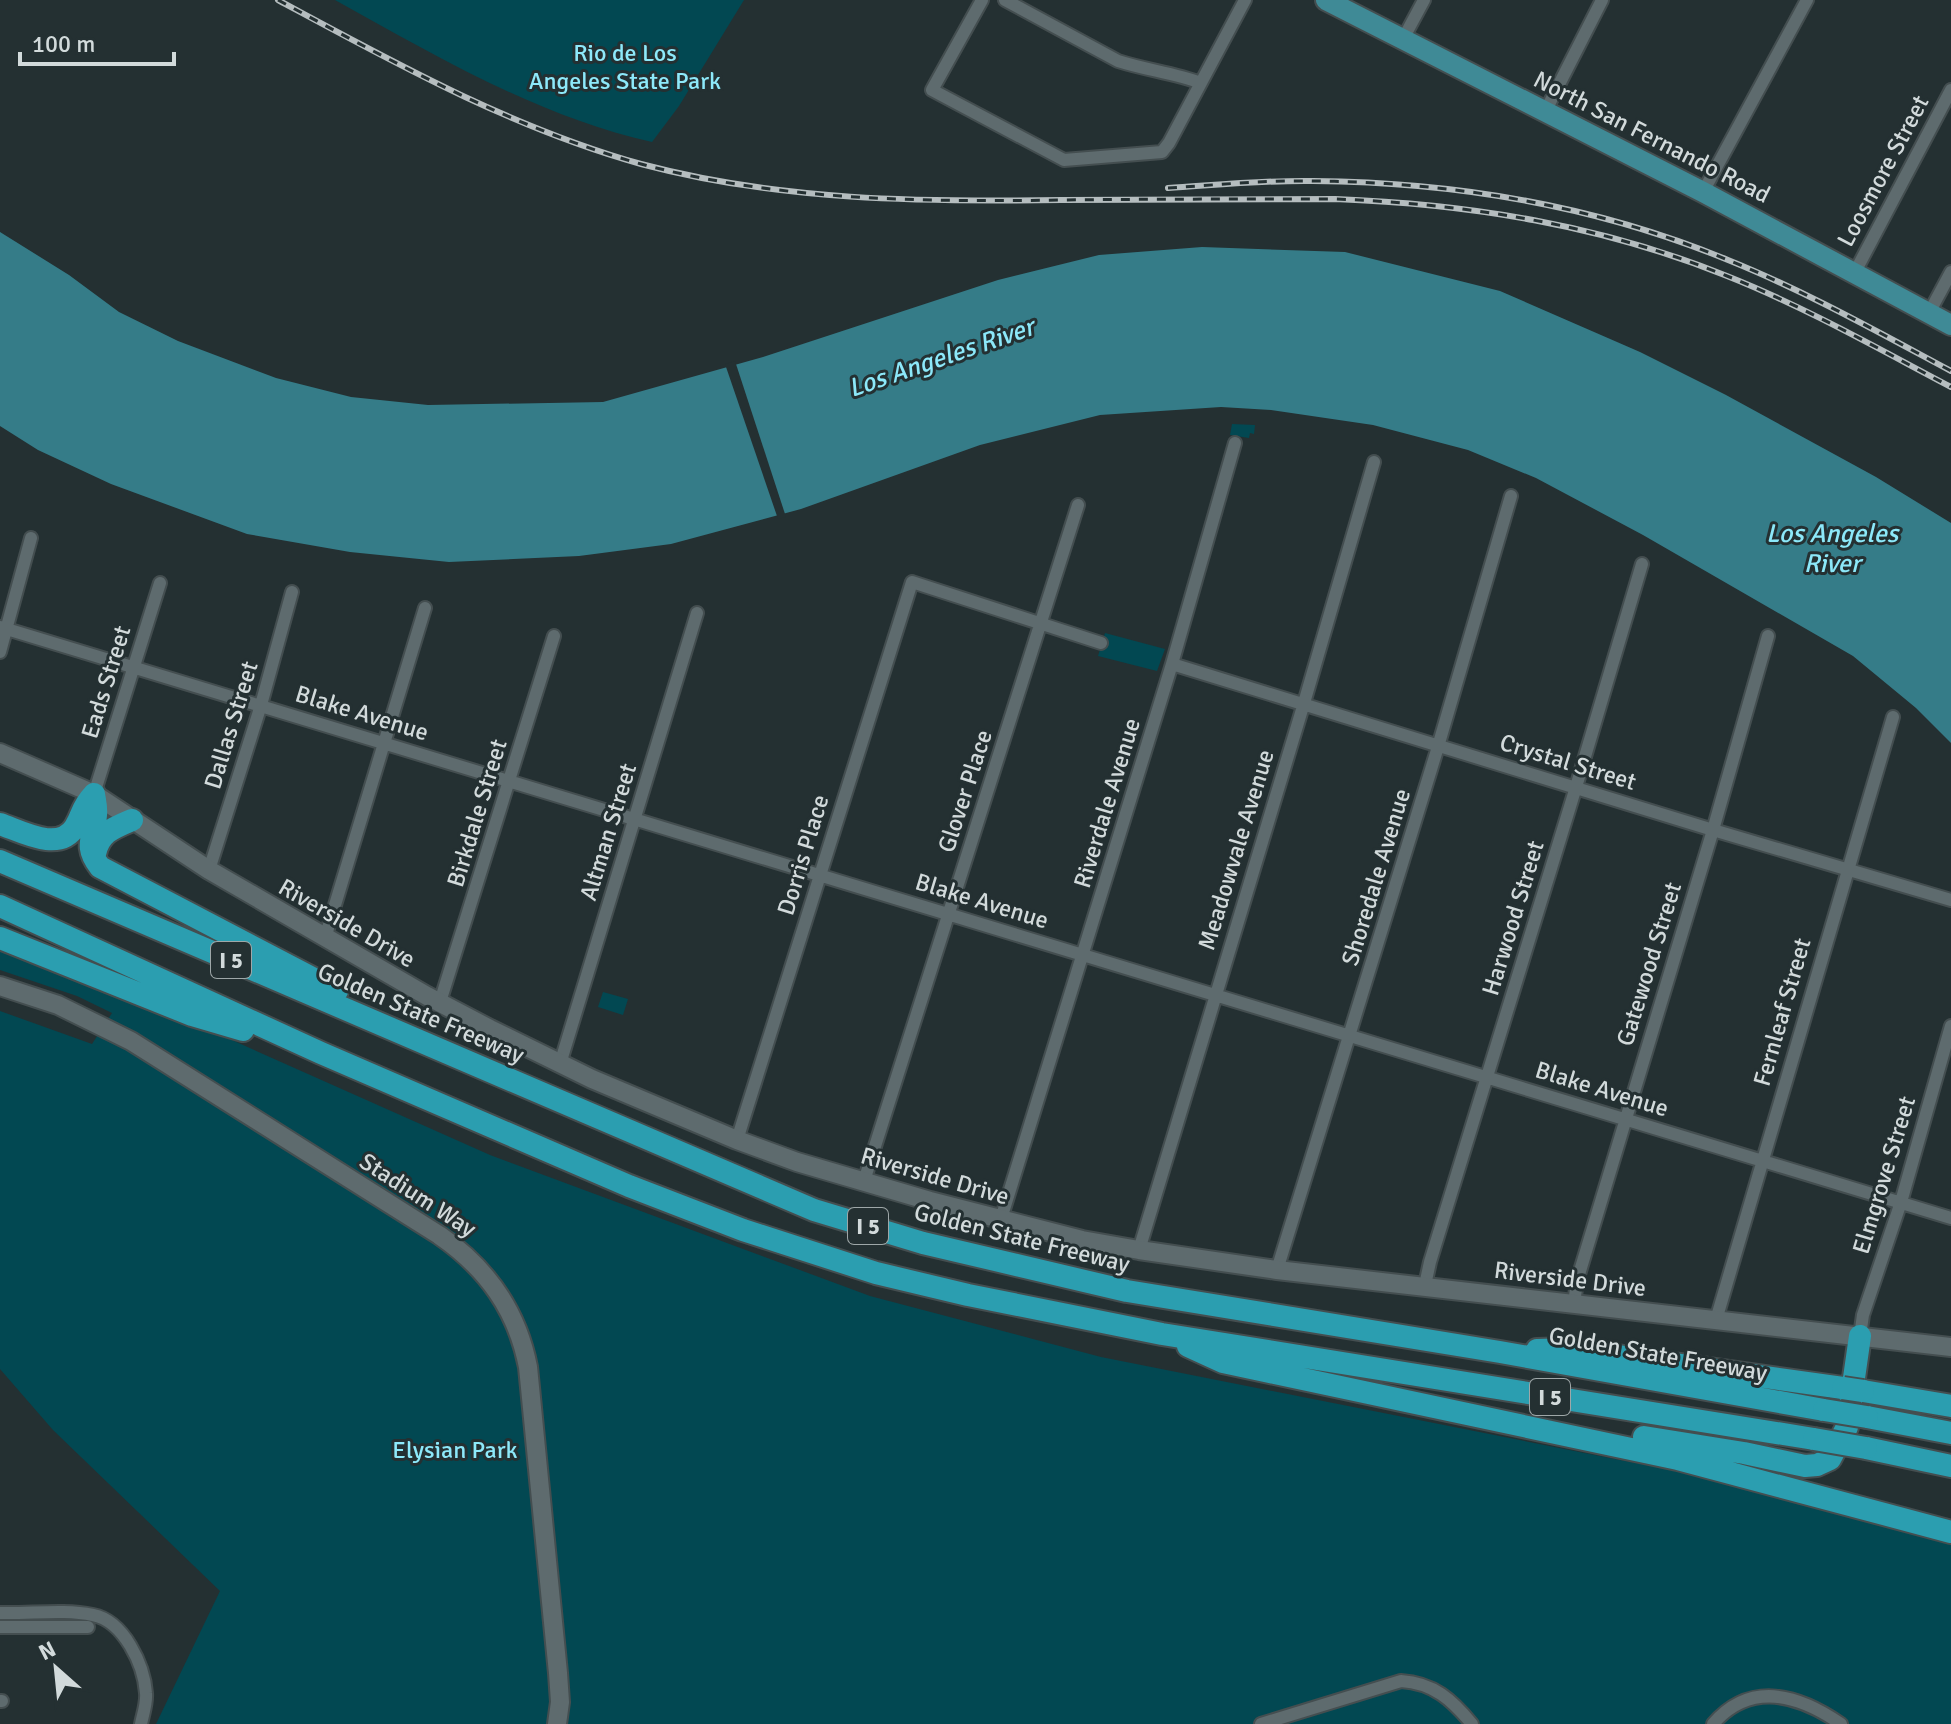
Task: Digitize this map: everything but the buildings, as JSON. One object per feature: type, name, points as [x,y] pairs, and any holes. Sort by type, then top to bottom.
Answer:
[{"type":"highway","points":[[0,824],[42,839],[60,838],[75,827],[82,807],[94,794]]},
{"type":"highway","points":[[94,794],[96,814],[90,840],[94,859],[108,873],[412,1030],[461,1059]]},
{"type":"highway","points":[[94,859],[101,837],[132,820]]},
{"type":"highway","name":"Golden State Freeway","points":[[0,861],[814,1210],[923,1243],[1127,1291],[1500,1352],[1951,1433]]},
{"type":"highway","name":"I 5","points":[[0,906],[321,1053],[629,1186],[743,1230],[876,1273],[1162,1334],[1814,1439],[1948,1465]]},
{"type":"highway","points":[[0,938],[192,1015],[321,1053]]},
{"type":"highway","points":[[1162,1334],[1223,1362],[1678,1459],[1951,1532]]},
{"type":"highway","points":[[1475,1415],[1527,1416],[1805,1466],[1817,1465],[1836,1452],[1847,1427],[1860,1336]]},
{"type":"highway","points":[[1500,1352],[1568,1349],[1951,1406]]},
{"type":"highway","points":[[1912,1399],[1951,1397]]},
{"type":"main road","name":"North San Fernando Road","points":[[1326,0],[1546,110],[1951,325]]},
{"type":"main road","name":"Riverside Drive","points":[[0,753],[94,794],[209,870],[325,938],[560,1064],[737,1140],[797,1162],[1082,1240],[1139,1250],[1277,1270],[1951,1347]]},
{"type":"main road","name":"Stadium Way","points":[[0,986],[58,1005],[131,1041],[439,1235],[477,1265],[493,1283],[516,1322],[528,1367],[558,1673],[560,1702],[557,1724]]},
{"type":"street","points":[[982,0],[932,90],[1064,160],[1162,152],[1245,0]]},
{"type":"street","points":[[1005,0],[1118,61],[1172,72],[1201,83]]},
{"type":"street","points":[[1403,39],[1424,0]]},
{"type":"street","points":[[1546,110],[1602,0]]},
{"type":"street","points":[[1703,192],[1807,0]]},
{"type":"street","name":"Loosmore Street","points":[[1855,272],[1951,90]]},
{"type":"street","points":[[1929,313],[1951,272]]},
{"type":"street","name":"Riverdale Avenue","points":[[1001,1219],[1172,664],[1235,443]]},
{"type":"street","name":"Meadowvale Avenue","points":[[1139,1250],[1374,462]]},
{"type":"street","name":"Shoredale Avenue","points":[[1277,1270],[1439,745],[1511,496]]},
{"type":"street","name":"Glover Place","points":[[864,1181],[1078,505]]},
{"type":"street","points":[[0,652],[3,628],[31,538]]},
{"type":"street","name":"Harwood Street","points":[[1425,1285],[1642,564]]},
{"type":"street","name":"Dorris Place","points":[[737,1140],[912,582],[1041,623]]},
{"type":"street","name":"Eads Street","points":[[94,794],[160,583]]},
{"type":"street","name":"Dallas Street","points":[[209,870],[261,705],[292,592]]},
{"type":"street","points":[[325,938],[425,608]]},
{"type":"street","name":"Altman Street","points":[[560,1064],[697,613]]},
{"type":"street","points":[[1041,623],[1101,643]]},
{"type":"street","name":"Blake Avenue","points":[[3,628],[1951,1218]]},
{"type":"street","name":"Birkdale Street","points":[[440,1002],[554,636]]},
{"type":"street","name":"Gatewood Street","points":[[1574,1304],[1577,1281],[1768,636]]},
{"type":"street","name":"Crystal Street","points":[[1172,664],[1951,900]]},
{"type":"street","name":"Fernleaf Street","points":[[1716,1320],[1893,717]]},
{"type":"street","name":"Elmgrove Street","points":[[1860,1336],[1863,1315],[1901,1202],[1951,1026]]},
{"type":"street","points":[[0,1613],[93,1615],[109,1621],[125,1639],[143,1677],[147,1696],[141,1724]]},
{"type":"street","points":[[0,1627],[88,1627]]},
{"type":"street","points":[[1261,1724],[1401,1681],[1416,1682],[1434,1689],[1454,1703],[1472,1724]]},
{"type":"street","points":[[1721,1721],[1745,1699],[1771,1696],[1803,1702],[1841,1724]]},
{"type":"green space","name":"Rio de Los Angeles State Park","points":[[335,0],[744,0],[679,106],[652,142],[610,131],[529,101],[450,63]]},
{"type":"green space","points":[[1232,424],[1255,425],[1254,434],[1250,433],[1249,438],[1230,435]]},
{"type":"green space","points":[[1105,633],[1165,649],[1157,671],[1098,656]]},
{"type":"green space","name":"Elysian Park","points":[[0,949],[171,1013],[490,1155],[870,1296],[1101,1357],[1741,1484],[1951,1543],[1951,1724],[156,1724],[220,1591],[53,1430],[0,1369],[0,1011],[92,1044],[112,1013],[77,996],[0,970]]},
{"type":"green space","points":[[603,992],[628,999],[623,1015],[598,1007]]},
{"type":"water","name":"Los Angeles River","points":[[0,232],[69,275],[119,312],[178,341],[276,378],[351,397],[428,405],[603,402],[763,357],[998,280],[1099,255],[1202,247],[1345,252],[1500,291],[1640,352],[1726,395],[1876,477],[1951,523],[1951,743],[1916,708],[1853,656],[1643,535],[1536,478],[1468,450],[1373,425],[1271,410],[1221,407],[1100,415],[980,445],[801,509],[671,544],[579,556],[449,562],[350,552],[247,534],[111,484],[38,450],[0,426]]},
{"type":"pier","points":[[735,361],[786,517],[778,519],[725,364]]},
{"type":"railway","points":[[278,0],[410,70],[500,113],[641,164],[745,186],[850,197],[956,200],[1335,199],[1435,206],[1534,220],[1632,243],[1727,276],[1813,314],[1951,387]]},
{"type":"railway","points":[[1168,188],[1277,181],[1366,182],[1472,192],[1577,212],[1678,241],[1757,272],[1841,312],[1951,371]]}]
